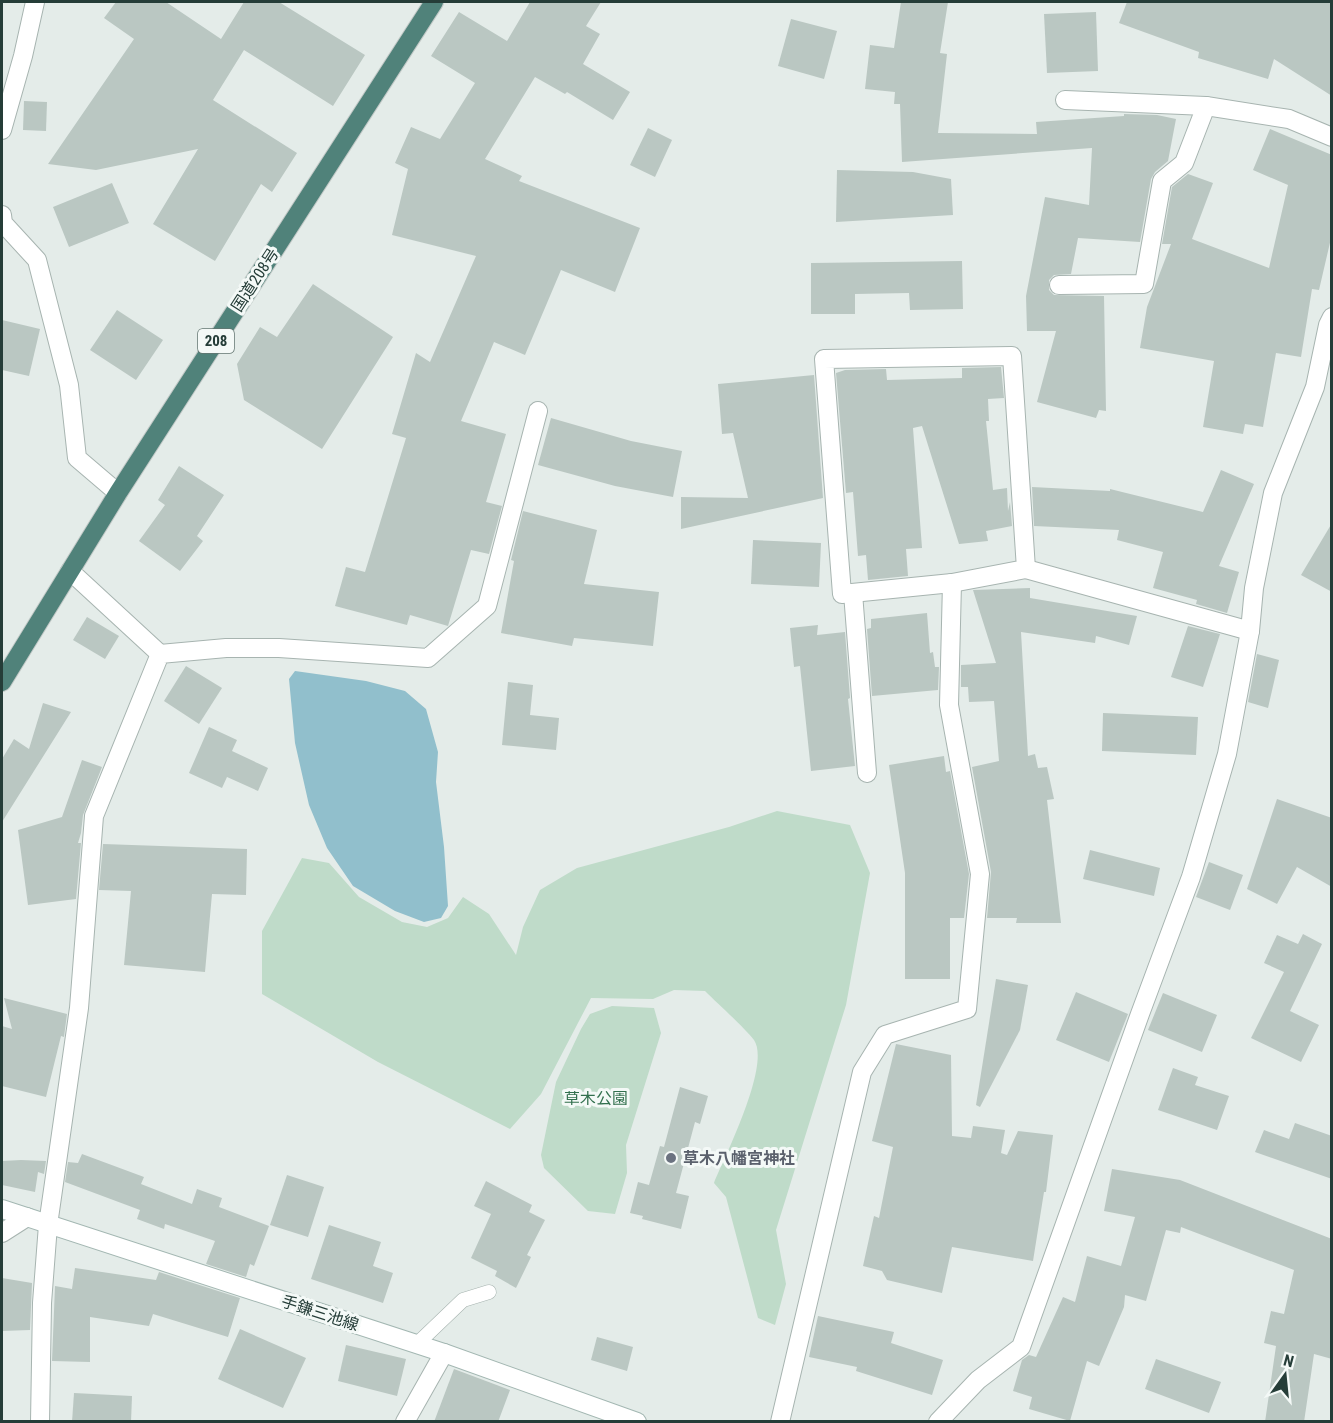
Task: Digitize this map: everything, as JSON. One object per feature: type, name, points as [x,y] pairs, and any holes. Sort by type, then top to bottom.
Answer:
[{"type":"highway","name":"国道208号","points":[[2,682],[118,494],[434,2]]},
{"type":"street","points":[[2,130],[39,4]]},
{"type":"street","points":[[1065,100],[1206,106],[1289,119],[1332,137]]},
{"type":"street","points":[[1059,285],[1144,284],[1162,181],[1184,163],[1206,106]]},
{"type":"street","points":[[2,215],[3,223],[37,260],[69,385],[77,458],[118,494]]},
{"type":"street","points":[[938,1422],[978,1380],[1021,1347],[1191,877],[1227,754],[1250,631],[1254,588],[1273,493],[1315,387],[1332,316]]},
{"type":"street","points":[[1026,569],[1012,356],[824,359],[842,594],[952,583],[1026,569],[1250,631]]},
{"type":"street","points":[[70,571],[159,654],[226,648],[279,648],[428,658],[488,606],[538,411]]},
{"type":"street","points":[[780,1422],[862,1072],[885,1035],[967,1009],[980,874],[949,705],[952,583]]},
{"type":"street","points":[[853,593],[867,773]]},
{"type":"street","points":[[40,1422],[42,1303],[48,1225],[79,1008],[94,816],[159,654]]},
{"type":"street","name":"手鎌三池線","points":[[2,1209],[444,1353],[637,1422]]},
{"type":"street","points":[[2,1233],[27,1217]]},
{"type":"street","points":[[405,1422],[444,1353]]},
{"type":"lane","points":[[417,1344],[463,1300],[489,1292]]},
{"type":"green space","points":[[777,811],[850,825],[870,873],[846,1005],[776,1230],[786,1284],[775,1325],[758,1318],[726,1197],[714,1183],[752,1089],[758,1052],[749,1034],[705,991],[674,990],[653,999],[591,998],[541,1094],[510,1129],[378,1062],[262,994],[262,931],[302,858],[329,863],[359,897],[402,922],[427,927],[448,918],[463,897],[489,914],[516,955],[523,927],[540,890],[577,868],[729,827]]},
{"type":"green space","name":"草木公園","points":[[612,1006],[654,1008],[661,1033],[626,1145],[627,1173],[615,1214],[588,1211],[544,1168],[541,1155],[556,1082],[581,1029],[590,1014]]},
{"type":"water","points":[[295,671],[366,681],[405,691],[426,709],[438,752],[436,782],[448,906],[441,918],[424,922],[395,911],[353,886],[327,848],[309,805],[295,743],[289,679]]},
{"type":"building","points":[[116,2],[166,2],[221,39],[244,2],[279,2],[365,55],[333,106],[244,50],[213,100],[297,153],[272,192],[261,184],[215,261],[153,224],[198,149],[96,170],[48,164],[134,39],[104,18]]},
{"type":"building","points":[[530,2],[601,2],[586,26],[600,34],[583,64],[630,92],[613,120],[567,92],[565,94],[535,77],[485,159],[522,176],[519,181],[640,228],[615,292],[561,270],[525,355],[494,342],[461,421],[506,434],[486,502],[502,506],[489,554],[471,550],[448,626],[410,615],[407,625],[335,606],[346,567],[365,572],[406,438],[392,434],[416,353],[430,362],[476,256],[392,235],[408,169],[395,163],[411,127],[440,139],[475,83],[431,56],[459,12],[507,41]]},
{"type":"building","points":[[901,2],[948,2],[940,53],[947,54],[938,133],[1037,134],[1036,122],[1124,116],[1124,114],[1157,115],[1176,119],[1168,161],[1155,172],[1151,179],[1140,242],[1078,238],[1071,274],[1054,275],[1049,280],[1049,290],[1054,295],[1104,296],[1106,411],[1099,410],[1096,418],[1037,402],[1056,331],[1027,331],[1026,296],[1045,197],[1089,205],[1092,148],[902,162],[900,104],[894,104],[895,92],[865,89],[870,45],[894,48]]},
{"type":"building","points":[[1127,2],[1332,2],[1332,96],[1274,59],[1268,79],[1198,58],[1199,52],[1119,23]]},
{"type":"building","points":[[1096,12],[1098,71],[1047,73],[1044,14]]},
{"type":"building","points":[[791,19],[837,31],[824,79],[778,66]]},
{"type":"building","points":[[24,101],[47,102],[46,131],[23,130]]},
{"type":"building","points":[[648,128],[672,140],[655,177],[630,165]]},
{"type":"building","points":[[1270,129],[1332,155],[1332,234],[1319,290],[1312,289],[1301,357],[1276,353],[1263,427],[1245,424],[1243,434],[1203,427],[1214,361],[1140,348],[1147,307],[1171,244],[1162,244],[1172,187],[1188,174],[1213,183],[1192,239],[1269,268],[1288,185],[1253,170]]},
{"type":"building","points":[[837,170],[913,172],[951,179],[953,215],[836,222]]},
{"type":"building","points":[[112,183],[129,223],[69,247],[53,207]]},
{"type":"building","points":[[962,261],[963,309],[910,310],[909,293],[855,294],[855,314],[811,314],[811,263]]},
{"type":"building","points":[[313,284],[393,337],[322,449],[244,400],[237,364],[260,327],[277,337]]},
{"type":"building","points":[[117,310],[163,340],[136,380],[90,350]]},
{"type":"building","points":[[2,320],[40,329],[29,376],[2,370]]},
{"type":"building","points":[[1001,367],[1004,398],[988,399],[989,421],[986,421],[993,490],[1007,488],[1008,511],[1010,502],[1012,526],[986,531],[988,541],[959,544],[922,426],[913,428],[922,548],[906,549],[908,576],[868,580],[866,555],[858,556],[853,492],[846,493],[836,373],[845,370],[886,369],[887,380],[962,378],[962,368]]},
{"type":"building","points":[[814,375],[823,498],[681,529],[681,497],[748,498],[733,433],[722,434],[718,384]]},
{"type":"building","points":[[551,418],[631,441],[682,451],[673,497],[615,486],[538,465]]},
{"type":"building","points":[[179,466],[224,495],[197,536],[203,541],[180,571],[139,541],[165,505],[158,500]]},
{"type":"building","points":[[1221,470],[1254,484],[1219,566],[1239,572],[1227,613],[1196,604],[1197,600],[1153,588],[1163,552],[1117,540],[1119,530],[1034,526],[1032,487],[1110,491],[1110,489],[1203,512]]},
{"type":"building","points":[[523,511],[597,530],[584,584],[659,592],[653,646],[574,638],[572,646],[501,633],[514,561],[511,560]]},
{"type":"building","points":[[1332,523],[1332,592],[1301,575]]},
{"type":"building","points":[[753,540],[821,543],[819,587],[751,584]]},
{"type":"building","points":[[1030,588],[1030,598],[1137,616],[1129,645],[1096,636],[1095,643],[1021,632],[1028,756],[1035,754],[1038,768],[1047,767],[1054,799],[1047,800],[1061,923],[1016,923],[1017,918],[987,918],[991,872],[972,767],[999,761],[994,701],[969,702],[968,687],[961,687],[961,665],[996,663],[973,590]]},
{"type":"building","points":[[927,613],[930,653],[933,652],[935,667],[939,667],[938,690],[872,696],[867,629],[871,628],[871,619]]},
{"type":"building","points":[[87,617],[119,636],[105,659],[73,640]]},
{"type":"building","points":[[818,625],[817,635],[845,632],[850,698],[848,699],[855,766],[811,771],[800,666],[794,667],[790,628]]},
{"type":"building","points":[[1188,626],[1220,634],[1203,687],[1171,677]]},
{"type":"building","points":[[1257,654],[1279,660],[1268,708],[1248,702]]},
{"type":"building","points":[[186,666],[222,688],[199,724],[164,701]]},
{"type":"building","points":[[508,682],[533,685],[530,715],[559,718],[556,750],[502,745]]},
{"type":"building","points":[[43,703],[71,712],[2,822],[2,759],[14,739],[29,749]]},
{"type":"building","points":[[1103,713],[1198,717],[1196,755],[1102,751]]},
{"type":"building","points":[[209,727],[237,740],[232,751],[268,768],[258,791],[227,777],[222,788],[189,773]]},
{"type":"building","points":[[944,756],[946,772],[950,771],[969,874],[964,918],[950,918],[950,979],[905,979],[905,873],[889,765]]},
{"type":"building","points":[[82,760],[102,767],[83,815],[78,843],[81,843],[76,899],[28,905],[18,830],[62,817]]},
{"type":"building","points":[[1277,799],[1332,818],[1332,887],[1297,867],[1277,904],[1247,889]]},
{"type":"building","points":[[103,844],[247,849],[246,895],[212,894],[205,972],[124,965],[131,891],[99,890]]},
{"type":"building","points":[[1090,850],[1160,868],[1154,896],[1083,879]]},
{"type":"building","points":[[1209,862],[1243,875],[1230,910],[1196,897]]},
{"type":"building","points":[[1303,934],[1322,944],[1290,1011],[1319,1025],[1301,1062],[1251,1038],[1284,972],[1264,963],[1277,935],[1298,944]]},
{"type":"building","points":[[996,979],[1028,985],[1020,1030],[980,1107],[976,1105]]},
{"type":"building","points":[[1076,992],[1128,1014],[1109,1062],[1056,1040]]},
{"type":"building","points":[[1163,993],[1217,1015],[1202,1052],[1148,1030]]},
{"type":"building","points":[[4,998],[67,1014],[64,1037],[61,1036],[46,1097],[2,1086],[2,1026],[12,1029]]},
{"type":"building","points":[[896,1044],[951,1055],[952,1136],[971,1138],[973,1126],[1005,1130],[1001,1153],[1007,1155],[1018,1131],[1053,1135],[1046,1192],[1044,1192],[1033,1261],[952,1247],[942,1293],[887,1280],[882,1271],[863,1266],[874,1216],[879,1218],[893,1147],[872,1141]]},
{"type":"building","points":[[1173,1068],[1198,1077],[1195,1085],[1229,1096],[1217,1130],[1158,1110]]},
{"type":"building","name":"草木八幡宮神社","points":[[680,1087],[708,1096],[700,1124],[695,1122],[676,1193],[689,1196],[681,1229],[642,1219],[643,1216],[630,1213],[638,1182],[649,1185],[660,1146],[664,1147]]},
{"type":"building","points":[[1295,1123],[1332,1136],[1332,1179],[1255,1152],[1264,1130],[1289,1139]]},
{"type":"building","points":[[82,1154],[144,1177],[141,1184],[192,1204],[197,1189],[222,1198],[219,1207],[269,1226],[254,1266],[250,1264],[246,1277],[206,1264],[215,1241],[165,1224],[164,1229],[137,1219],[140,1210],[65,1182],[68,1162],[78,1163]]},
{"type":"building","points":[[2,1161],[46,1161],[44,1174],[38,1172],[35,1192],[2,1185]]},
{"type":"building","points":[[1112,1169],[1180,1180],[1332,1239],[1332,1359],[1314,1354],[1304,1422],[1265,1422],[1276,1346],[1264,1343],[1271,1311],[1284,1314],[1294,1270],[1181,1227],[1180,1233],[1166,1230],[1146,1301],[1125,1295],[1124,1307],[1099,1366],[1087,1361],[1070,1421],[1029,1409],[1032,1397],[1013,1391],[1022,1360],[1029,1355],[1036,1357],[1063,1297],[1075,1302],[1087,1256],[1121,1266],[1135,1217],[1104,1211]]},
{"type":"building","points":[[287,1175],[324,1187],[308,1237],[270,1225]]},
{"type":"building","points":[[486,1181],[532,1205],[529,1212],[545,1220],[527,1255],[531,1257],[516,1288],[495,1276],[497,1271],[471,1258],[491,1214],[474,1206]]},
{"type":"building","points":[[329,1225],[381,1242],[373,1266],[393,1273],[383,1303],[311,1279]]},
{"type":"building","points":[[75,1268],[156,1280],[159,1272],[240,1298],[228,1337],[153,1314],[149,1326],[90,1317],[90,1362],[52,1361],[55,1286],[72,1289]]},
{"type":"building","points":[[2,1278],[32,1283],[30,1330],[2,1331]]},
{"type":"building","points":[[818,1316],[894,1332],[891,1343],[943,1360],[932,1395],[856,1371],[857,1367],[809,1357]]},
{"type":"building","points":[[240,1329],[306,1358],[283,1408],[218,1379]]},
{"type":"building","points":[[597,1337],[633,1347],[627,1371],[591,1360]]},
{"type":"building","points":[[346,1345],[406,1359],[397,1396],[338,1381]]},
{"type":"building","points":[[1156,1359],[1221,1382],[1209,1413],[1145,1389]]},
{"type":"building","points":[[454,1369],[510,1390],[498,1422],[434,1422]]},
{"type":"building","points":[[74,1393],[132,1396],[131,1422],[72,1422]]},
{"type":"place","name":"草木八幡宮神社","points":[[671,1158]]}]
